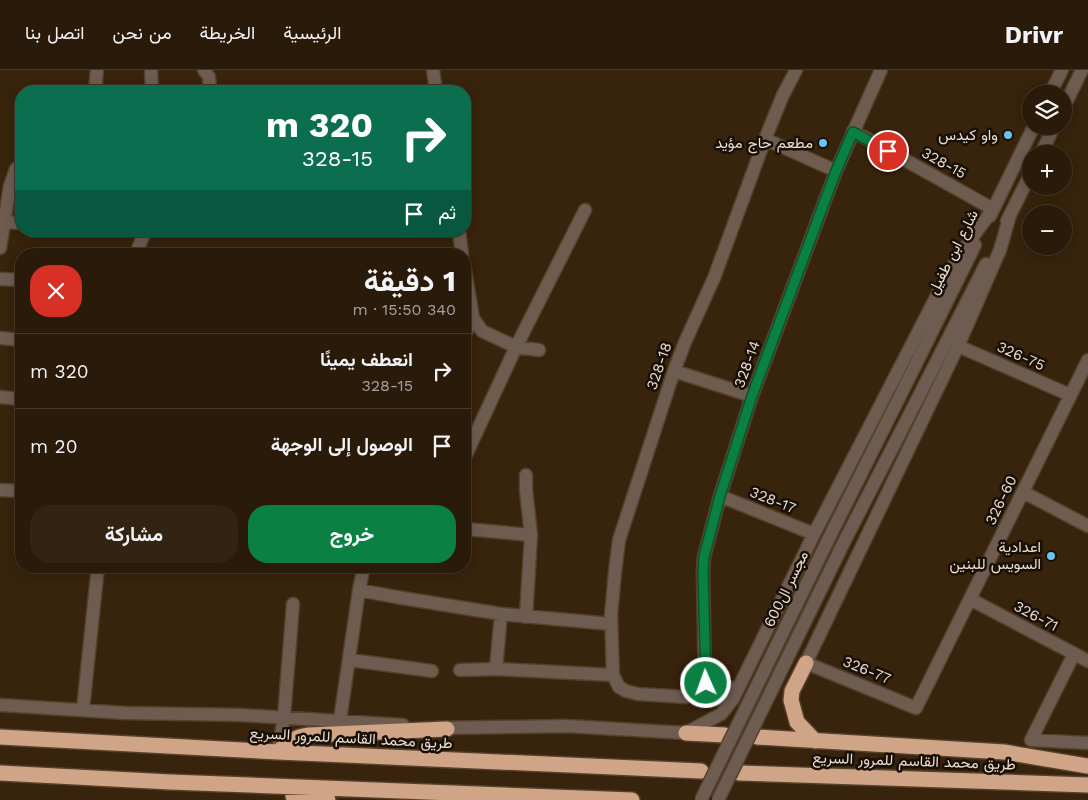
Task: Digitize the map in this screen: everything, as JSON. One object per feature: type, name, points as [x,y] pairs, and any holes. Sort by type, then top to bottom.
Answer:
[{"type":"highway","points":[[806,662],[792,692],[791,700],[796,722],[814,741]]},
{"type":"highway","points":[[278,752],[293,739],[300,736],[447,728]]},
{"type":"highway","points":[[686,733],[725,735]]},
{"type":"highway","points":[[757,737],[1004,752],[1088,766]]},
{"type":"highway","name":"طريق محمد القاسم للمرور السريع","points":[[0,738],[701,771]]},
{"type":"highway","name":"طريق محمد القاسم للمرور السريع","points":[[739,772],[1088,785]]},
{"type":"highway","points":[[0,773],[170,782],[632,800]]},
{"type":"highway","points":[[170,782],[328,800]]},
{"type":"street","points":[[96,85],[97,70]]},
{"type":"street","points":[[151,70],[152,85]]},
{"type":"street","points":[[204,70],[209,78],[210,85]]},
{"type":"street","points":[[436,85],[437,70]]},
{"type":"street","name":"328-18","points":[[706,683],[686,697],[638,694],[626,691],[619,686],[613,674],[611,615],[615,572],[620,540],[684,342],[714,278],[765,139],[783,94],[796,70]]},
{"type":"street","name":"328-14","points":[[706,683],[704,557],[720,496],[752,396],[836,171],[881,70]]},
{"type":"street","points":[[1054,85],[1062,70]]},
{"type":"street","points":[[1072,91],[1082,70]]},
{"type":"street","name":"328-15","points":[[853,132],[993,209]]},
{"type":"street","name":"شارع ابن طفيل","points":[[902,392],[1030,135]]},
{"type":"street","points":[[765,139],[836,171]]},
{"type":"street","points":[[0,248],[4,222],[5,186],[15,171]]},
{"type":"street","points":[[806,662],[958,346],[1000,250],[1010,215],[1022,191]]},
{"type":"street","points":[[0,705],[125,713],[284,717],[447,728],[566,726],[686,733],[721,714],[733,700],[814,534],[944,282],[959,256],[993,209]]},
{"type":"street","points":[[471,444],[516,347],[585,210]]},
{"type":"street","name":"مجسر ال600","points":[[718,800],[836,560],[1010,215]]},
{"type":"street","points":[[4,222],[15,223]]},
{"type":"street","points":[[0,279],[15,280]]},
{"type":"street","points":[[471,306],[473,318],[482,331],[516,347],[539,350]]},
{"type":"street","points":[[471,322],[473,318]]},
{"type":"street","points":[[0,338],[15,339]]},
{"type":"street","name":"326-75","points":[[958,346],[1070,395]]},
{"type":"street","name":"326-60","points":[[916,708],[1088,360]]},
{"type":"street","points":[[674,370],[752,396]]},
{"type":"street","name":"مجسر ال600","points":[[701,800],[902,392]]},
{"type":"street","points":[[0,397],[15,398]]},
{"type":"street","points":[[526,475],[531,535],[526,617]]},
{"type":"street","points":[[0,490],[15,491]]},
{"type":"street","points":[[1023,492],[1088,526]]},
{"type":"street","name":"328-17","points":[[720,496],[814,534]]},
{"type":"street","points":[[471,529],[531,535]]},
{"type":"street","points":[[83,709],[97,573]]},
{"type":"street","points":[[340,720],[363,573]]},
{"type":"street","points":[[359,590],[501,614],[612,624]]},
{"type":"street","name":"326-71","points":[[970,599],[1088,662]]},
{"type":"street","points":[[278,752],[284,717],[293,604]]},
{"type":"street","points":[[496,669],[501,614]]},
{"type":"street","points":[[1074,654],[1031,740],[1088,743]]},
{"type":"street","points":[[350,660],[432,671]]},
{"type":"street","name":"326-77","points":[[806,662],[916,708]]},
{"type":"street","points":[[460,670],[496,669],[613,674]]},
{"type":"street","points":[[706,683],[738,689]]},
{"type":"place","name":"واو كيدس","points":[[1008,135]]},
{"type":"place","name":"مطعم حاج مؤيد","points":[[823,143]]},
{"type":"place","name":"اعدادية السويس للبنين","points":[[1051,556]]},
{"type":"route","points":[[706,683],[704,557],[720,496],[752,396],[836,171],[853,132],[888,151]]}]
